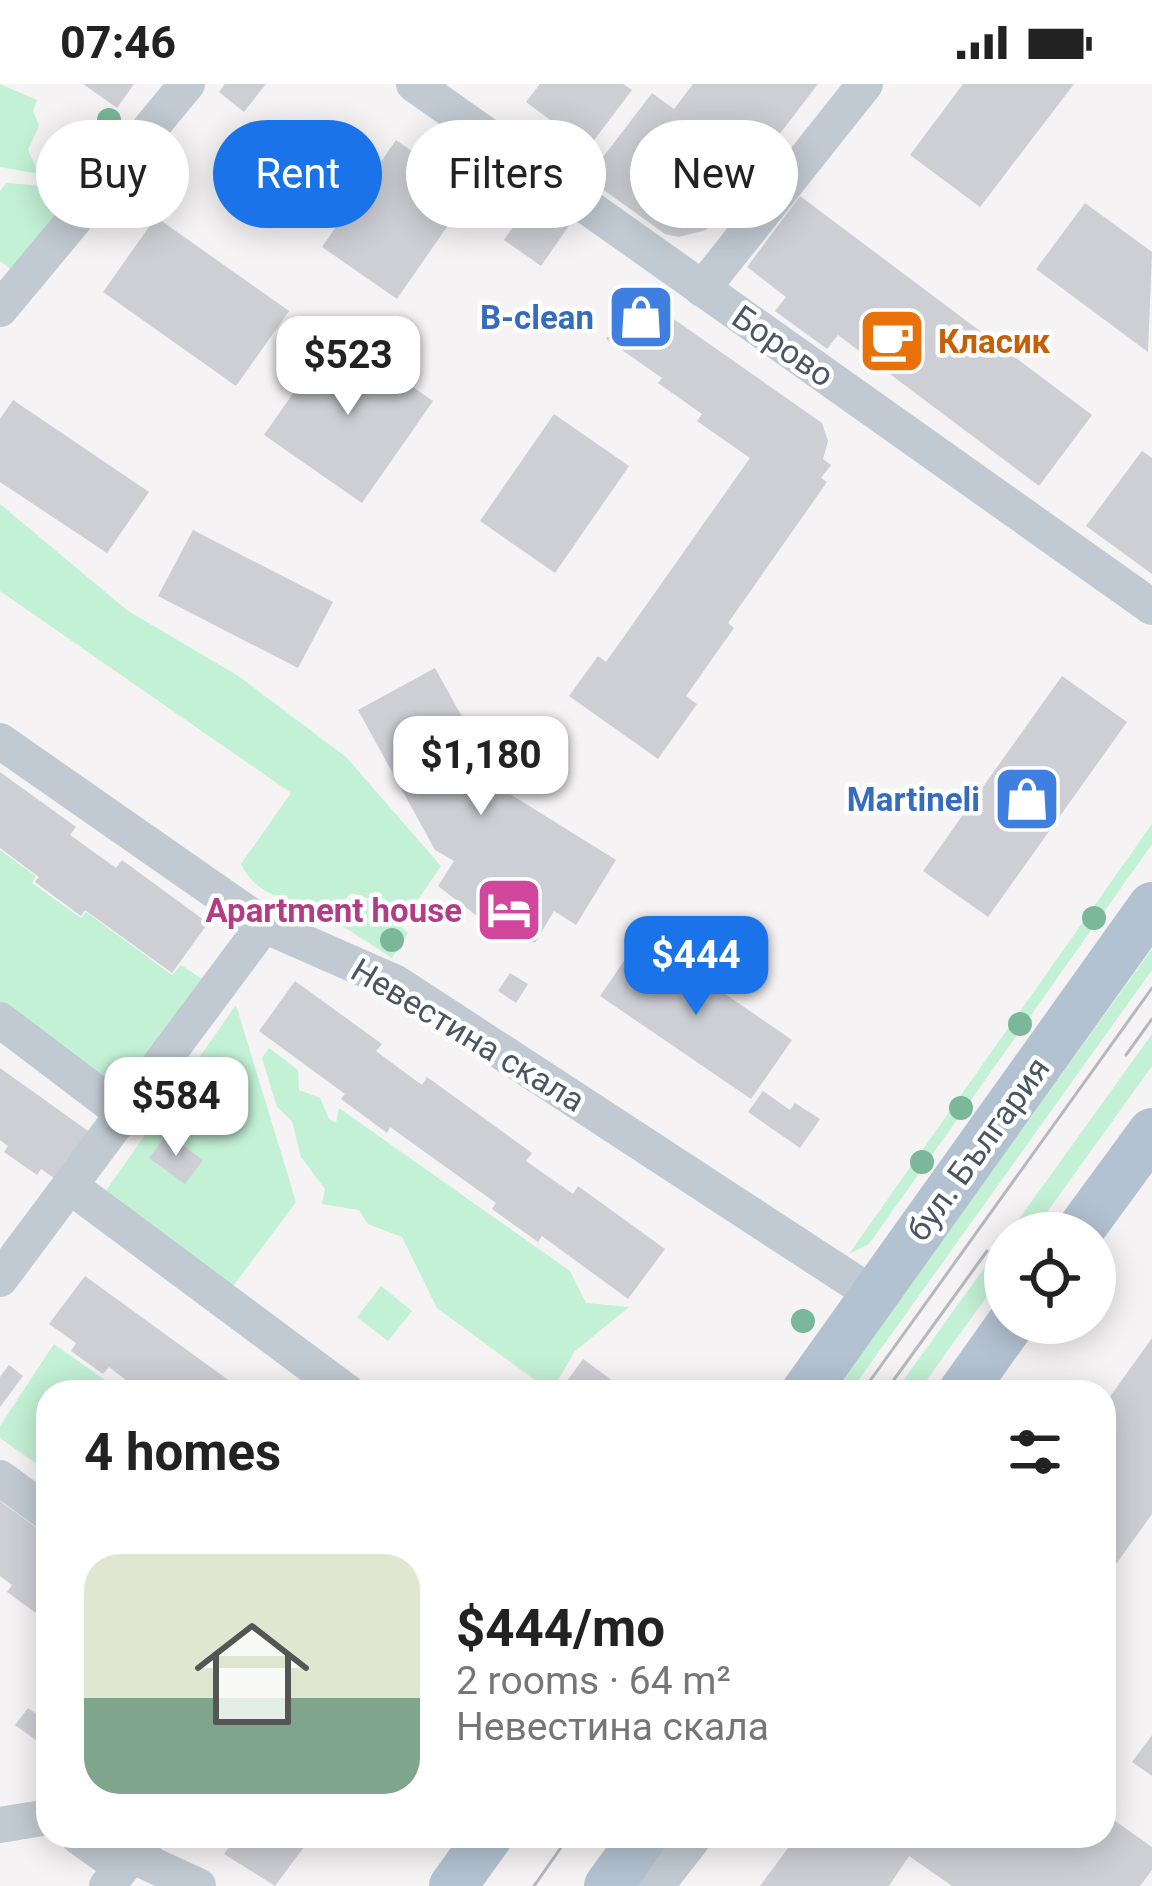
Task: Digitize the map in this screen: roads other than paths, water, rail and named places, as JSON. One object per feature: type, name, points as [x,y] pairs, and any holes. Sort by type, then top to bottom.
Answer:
[{"type":"main road","name":"бул. България","points":[[814,1380],[1152,906]]},
{"type":"main road","points":[[1093,1212],[1152,1132]]},
{"type":"main road","points":[[971,1380],[996,1344]]},
{"type":"main road","points":[[453,1886],[480,1848]]},
{"type":"street","points":[[0,309],[187,84]]},
{"type":"street","name":"Борово","points":[[414,84],[1152,607]]},
{"type":"street","points":[[702,289],[865,84]]},
{"type":"street","name":"Невестина скала","points":[[0,741],[264,925],[390,979],[874,1295]]},
{"type":"street","points":[[0,1279],[264,925]]},
{"type":"street","points":[[0,1020],[124,1114]]},
{"type":"street","points":[[70,1186],[331,1380]]},
{"type":"street","points":[[999,1380],[1005,1344]]},
{"type":"street","points":[[0,1478],[36,1504]]},
{"type":"street","points":[[0,1826],[36,1819]]},
{"type":"street","points":[[630,1873],[674,1848]]},
{"type":"street","points":[[127,1861],[198,1886]]},
{"type":"tram line","points":[[871,1380],[1152,988]]},
{"type":"tram line","points":[[1126,1055],[1152,1019]]},
{"type":"tram line","points":[[894,1380],[984,1255]]},
{"type":"tram line","points":[[534,1886],[561,1848]]},
{"type":"place","name":"B-clean","points":[[641,317]]},
{"type":"place","name":"Класик","points":[[892,341]]},
{"type":"place","name":"Martineli","points":[[1027,799]]},
{"type":"place","name":"Apartment house","points":[[509,910]]}]
